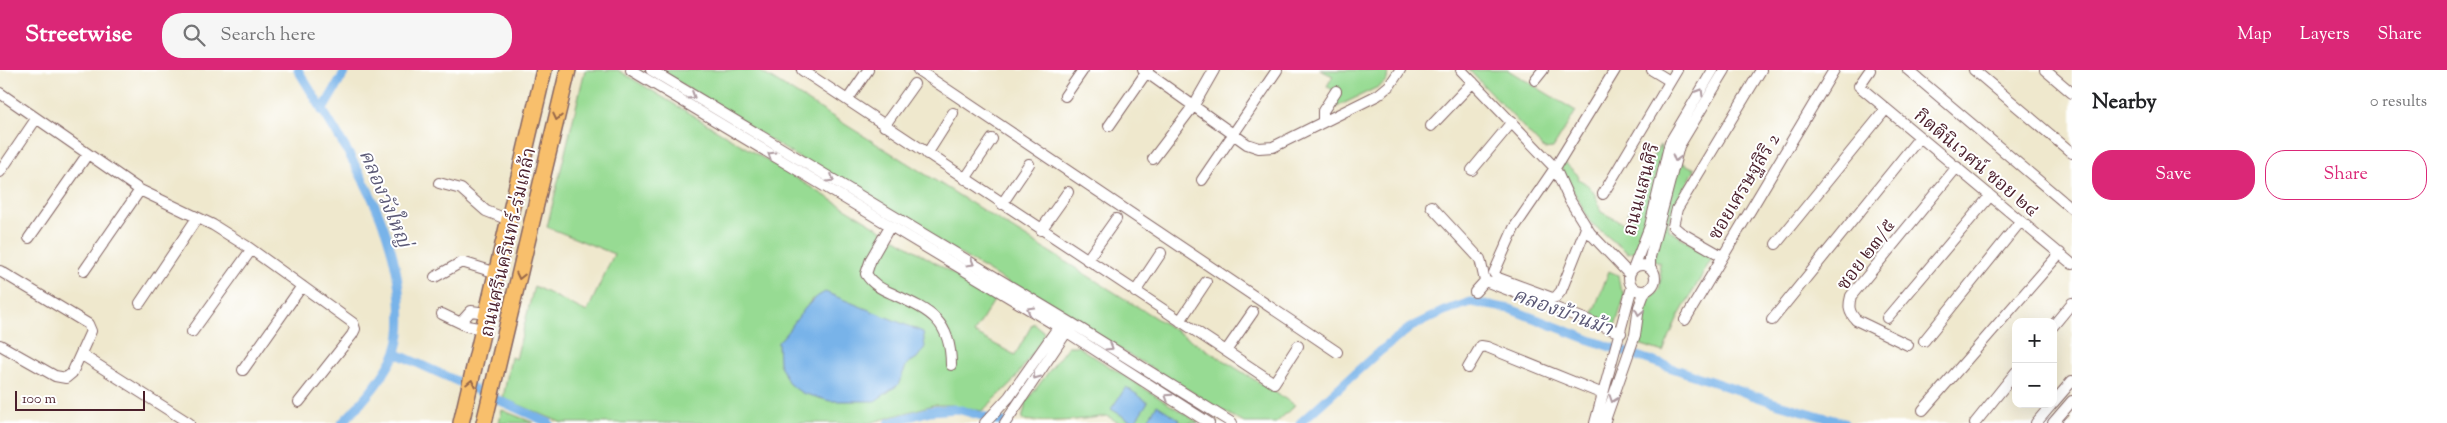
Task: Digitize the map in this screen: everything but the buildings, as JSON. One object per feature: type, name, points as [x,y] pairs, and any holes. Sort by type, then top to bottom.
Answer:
[{"type":"main road","name":"ถนนศรีนครินทร์-ร่มเกล้า","points":[[461,423],[544,70]]},
{"type":"main road","name":"ถนนศรีนครินทร์-ร่มเกล้า","points":[[484,423],[568,70]]},
{"type":"street","points":[[631,70],[890,226],[1065,325],[1232,423]]},
{"type":"street","points":[[651,70],[1065,325],[1209,423]]},
{"type":"street","points":[[848,99],[868,70]]},
{"type":"street","points":[[918,70],[1337,352]]},
{"type":"street","points":[[1064,96],[1083,70]]},
{"type":"street","points":[[1153,159],[1194,104],[1214,70]]},
{"type":"street","points":[[1202,180],[1277,70]]},
{"type":"street","points":[[1109,126],[1146,71],[1194,104],[1233,135],[1259,148],[1273,146],[1378,95],[1390,84],[1400,70]]},
{"type":"street","points":[[1461,70],[1555,168],[1586,228],[1601,246],[1632,271]]},
{"type":"street","points":[[1535,80],[1543,70]]},
{"type":"street","points":[[1586,228],[1561,291],[1556,297],[1552,298],[1498,278],[1494,274],[1514,228],[1555,168],[1615,70]]},
{"type":"street","points":[[1652,70],[1670,81]]},
{"type":"street","points":[[1603,194],[1677,70]]},
{"type":"street","name":"ถนนแสนศิริ","points":[[1690,118],[1713,70]]},
{"type":"street","name":"ถนนแสนศิริ","points":[[1650,268],[1650,257],[1670,142],[1725,70]]},
{"type":"street","points":[[1722,256],[1680,232],[1673,226],[1673,220],[1677,209],[1761,70]]},
{"type":"street","name":"ซอยเศรษฐสิริ 2","points":[[1685,320],[1834,70]]},
{"type":"street","name":"กิตตินิเวศน์ ซอย ๒๔","points":[[1870,70],[1859,86],[2072,264]]},
{"type":"street","points":[[1908,70],[2072,209]]},
{"type":"street","points":[[1974,70],[2072,153]]},
{"type":"street","points":[[2044,70],[2072,93]]},
{"type":"street","points":[[807,71],[884,126],[1274,383],[1298,346]]},
{"type":"street","points":[[1431,126],[1472,82]]},
{"type":"street","points":[[884,126],[914,84]]},
{"type":"street","points":[[1323,122],[1323,111],[1336,91]]},
{"type":"street","points":[[0,94],[140,190],[213,225],[351,321],[355,329],[299,402]]},
{"type":"street","points":[[1776,244],[1886,109]]},
{"type":"street","points":[[927,154],[953,113]]},
{"type":"street","points":[[0,172],[36,119]]},
{"type":"street","points":[[1472,170],[1512,122]]},
{"type":"street","points":[[1772,320],[1920,137]]},
{"type":"street","points":[[964,179],[992,139]]},
{"type":"street","points":[[29,238],[87,155]]},
{"type":"street","points":[[1002,204],[1029,164]]},
{"type":"street","name":"ซอย ๒๓/๕","points":[[1908,345],[1856,320],[1850,313],[1848,305],[1851,296],[1957,167]]},
{"type":"street","points":[[439,183],[461,190],[486,211],[509,220]]},
{"type":"street","points":[[84,271],[140,190]]},
{"type":"street","points":[[1041,230],[1068,192]]},
{"type":"street","name":"ถนนแสนศิริ","points":[[1632,271],[1662,193]]},
{"type":"street","points":[[1887,318],[1990,196]]},
{"type":"street","points":[[1431,206],[1480,259],[1485,281]]},
{"type":"street","points":[[140,303],[197,218]]},
{"type":"street","points":[[1087,260],[1116,219]]},
{"type":"street","points":[[1924,341],[2020,222]]},
{"type":"street","points":[[890,226],[871,259],[866,274],[877,286],[923,308],[936,319],[948,336],[951,365]]},
{"type":"street","points":[[192,332],[251,250]]},
{"type":"street","points":[[1135,292],[1161,253]]},
{"type":"street","points":[[1923,410],[2060,253]]},
{"type":"street","points":[[436,277],[460,263],[496,273]]},
{"type":"street","points":[[1595,423],[1632,287],[1629,279],[1632,271],[1642,265],[1650,268],[1655,279],[1652,286],[1645,290],[1639,307],[1635,335],[1604,423]]},
{"type":"street","points":[[0,271],[88,324],[91,331],[82,355],[72,373],[66,378],[55,376],[0,345]]},
{"type":"street","points":[[1475,292],[1485,281]]},
{"type":"street","points":[[1485,281],[1620,336]]},
{"type":"street","points":[[1180,321],[1206,282]]},
{"type":"street","points":[[243,370],[302,286]]},
{"type":"street","points":[[1632,287],[1645,290]]},
{"type":"street","points":[[2057,321],[2072,303]]},
{"type":"street","points":[[460,322],[471,311],[487,313]]},
{"type":"street","points":[[1226,351],[1253,312]]},
{"type":"street","points":[[442,314],[460,322],[482,336]]},
{"type":"street","points":[[987,422],[1065,325]]},
{"type":"street","points":[[1005,423],[1014,412],[1065,325]]},
{"type":"street","points":[[1468,368],[1481,346],[1487,347],[1603,394]]},
{"type":"street","points":[[82,355],[189,423]]},
{"type":"street","points":[[1975,423],[2012,377]]},
{"type":"street","points":[[2057,399],[2072,381]]},
{"type":"street","points":[[2053,423],[2072,401]]},
{"type":"street","points":[[2036,423],[2049,408]]},
{"type":"green space","points":[[585,70],[618,70],[995,299],[974,333],[1015,355],[1033,323],[1044,332],[1042,340],[1011,384],[982,411],[952,405],[933,405],[870,423],[562,423],[503,398],[511,357],[516,359],[534,286],[587,312],[614,254],[547,227]],"holes":[[[812,299],[917,358],[907,364],[778,342],[791,329]]]},
{"type":"green space","points":[[658,70],[758,70],[1295,405],[1276,423],[1244,423],[812,166]]},
{"type":"green space","points":[[1320,70],[1388,71],[1387,80],[1380,86],[1326,112],[1338,94],[1327,86],[1333,76]]},
{"type":"green space","points":[[1469,70],[1508,70],[1576,111],[1553,148],[1544,149]]},
{"type":"green space","points":[[1660,145],[1662,151],[1641,243],[1635,251],[1628,253],[1591,223],[1561,168],[1564,162],[1579,176],[1578,179],[1588,185],[1596,197],[1601,212],[1625,224],[1643,173]]},
{"type":"green space","points":[[1679,161],[1695,169],[1668,222],[1668,229],[1712,258],[1677,319],[1663,352],[1639,344],[1640,328],[1648,301],[1659,290],[1661,278],[1659,262],[1654,260]]},
{"type":"green space","points":[[1609,271],[1618,275],[1620,287],[1625,295],[1615,327],[1591,318]]},
{"type":"green space","points":[[1068,346],[1077,346],[1199,423],[1119,423],[1107,416],[1065,421],[1022,420],[1026,402]]},
{"type":"green space","points":[[502,410],[534,423],[499,423]]},
{"type":"water","points":[[825,292],[923,332],[925,347],[917,358],[907,364],[898,385],[875,401],[830,401],[802,393],[789,384],[779,363],[778,342],[805,308]]},
{"type":"water","points":[[1126,387],[1148,402],[1134,423],[1111,409]]},
{"type":"water","points":[[1157,405],[1180,420],[1178,423],[1146,423]]},
{"type":"waterway","name":"คลองวังใหญ่","points":[[298,70],[348,152],[377,209],[396,269],[400,301],[400,335],[395,354],[372,391],[342,423]]},
{"type":"waterway","points":[[322,111],[346,70]]},
{"type":"waterway","name":"คลองบ้านม้า","points":[[1300,423],[1374,356],[1411,327],[1444,311],[1471,302],[1510,309],[1590,340],[1775,403],[1844,423]]},
{"type":"waterway","points":[[395,353],[549,423]]},
{"type":"waterway","points":[[889,423],[930,411],[957,409],[1007,423]]}]
